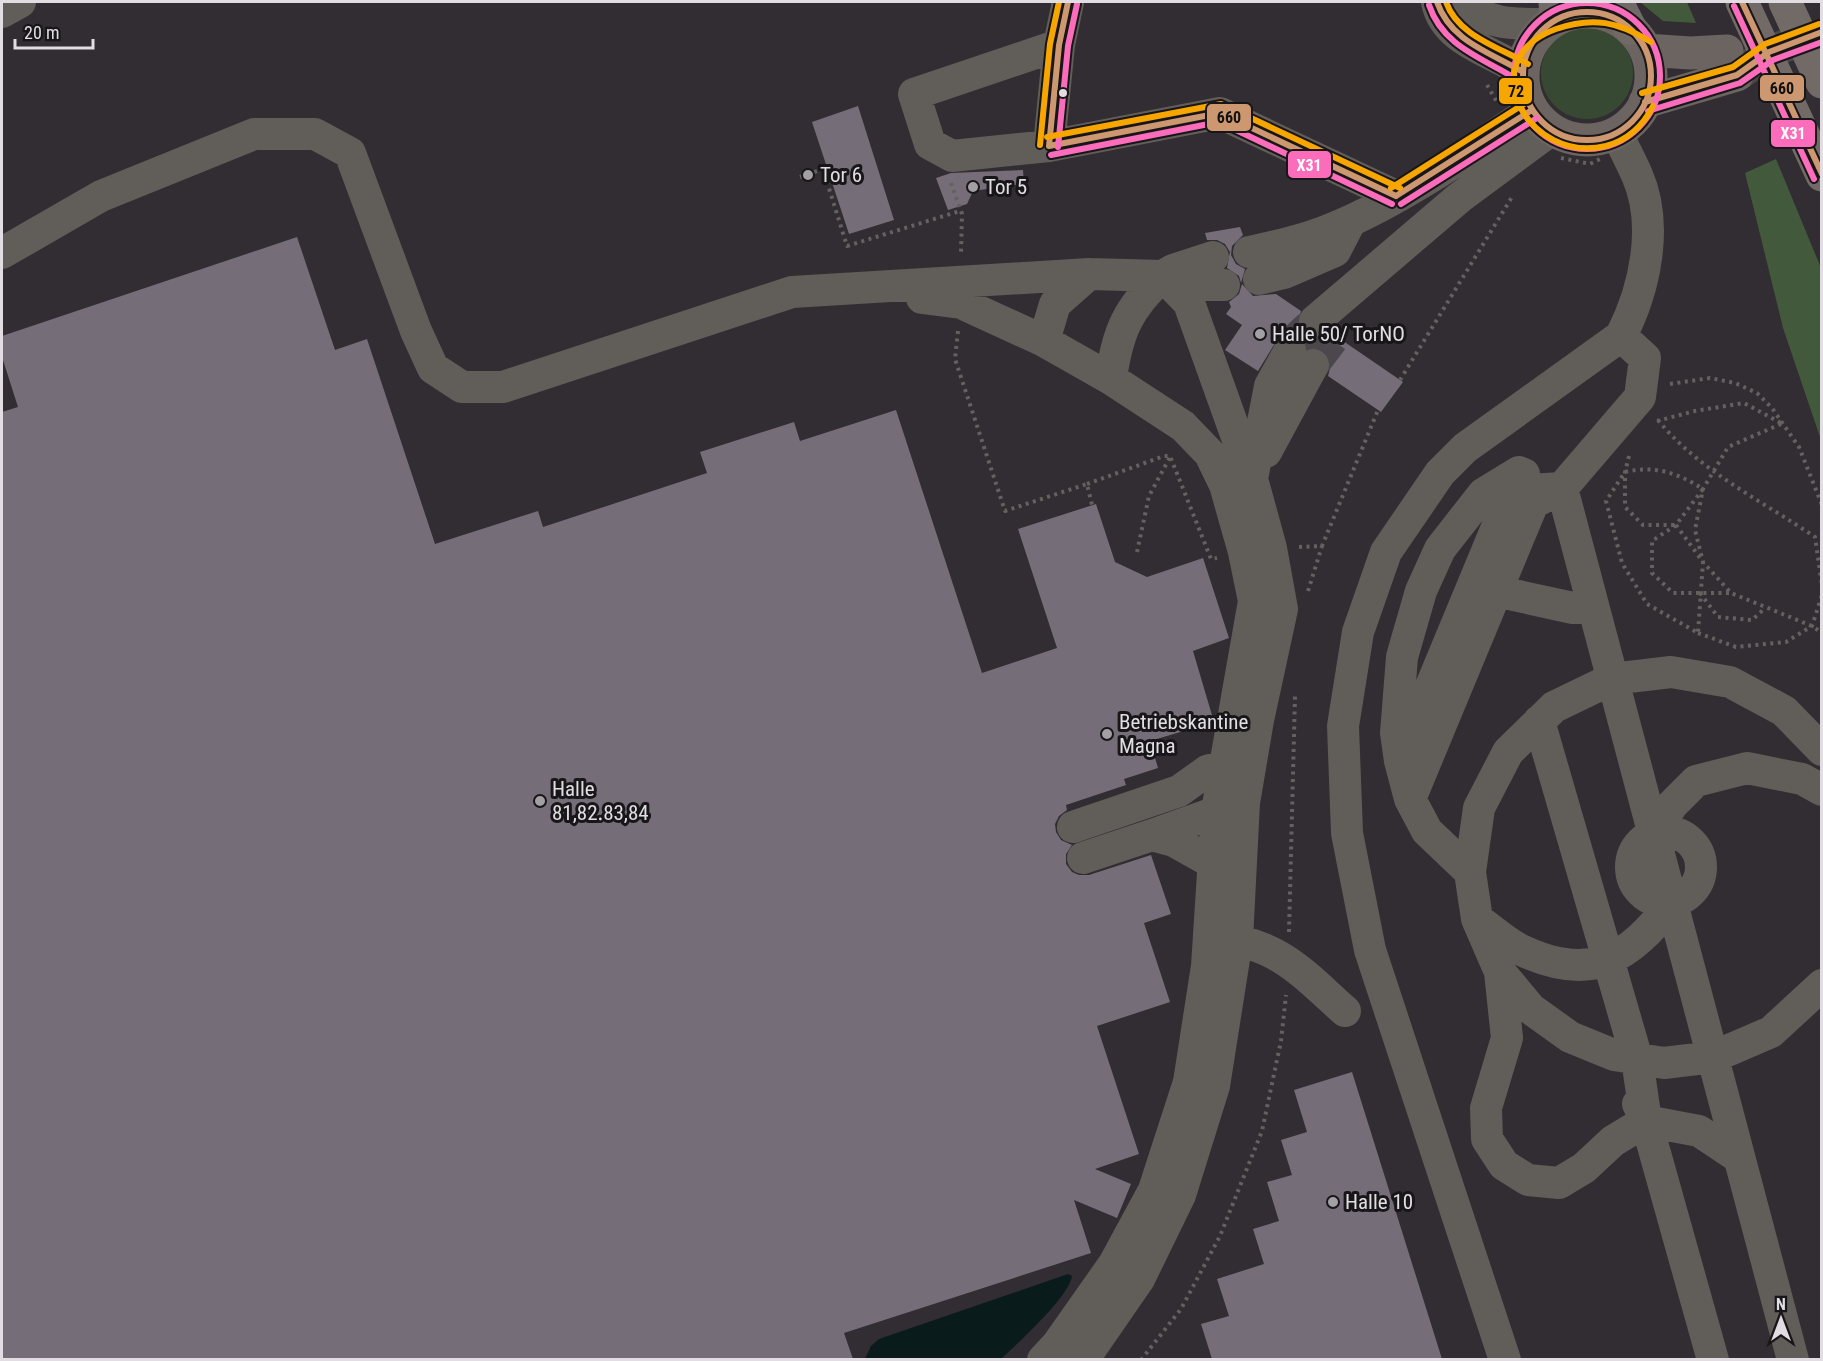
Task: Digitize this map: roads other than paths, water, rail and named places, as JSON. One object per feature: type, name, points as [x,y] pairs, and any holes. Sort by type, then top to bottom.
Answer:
[{"type":"highway","points":[[1742,2],[1821,175]]},
{"type":"highway","points":[[1785,2],[1821,82]]},
{"type":"main road","points":[[1631,26],[1652,77],[1645,102],[1631,123],[1617,133],[1580,140],[1541,120],[1523,90],[1523,72],[1530,45],[1553,14],[1599,13],[1631,26],[1689,53],[1732,63],[1645,102]]},
{"type":"street","points":[[2,12],[20,2]]},
{"type":"street","points":[[1050,146],[1059,45],[1068,2]]},
{"type":"street","points":[[1437,2],[1440,15],[1460,36],[1523,72]]},
{"type":"street","points":[[1458,2],[1489,20],[1520,24],[1553,14]]},
{"type":"street","points":[[1059,45],[914,94],[930,144],[952,156],[1050,146],[1220,112],[1396,196]]},
{"type":"street","points":[[1254,265],[1351,220],[1541,120]]},
{"type":"street","points":[[1325,328],[1361,283],[1459,198],[1541,120]]},
{"type":"street","points":[[1505,1359],[1370,950],[1347,833],[1343,726],[1358,632],[1386,552],[1440,473],[1465,448],[1621,336],[1631,317],[1648,251],[1645,202],[1637,175],[1617,133]]},
{"type":"street","points":[[2,253],[102,196],[254,135],[315,135],[350,153],[416,331],[433,368],[462,387],[503,387],[792,292],[850,289],[960,293],[1089,274],[1163,276],[1189,303],[1257,550],[1282,609],[1238,762],[1231,807],[1214,1086],[1180,1195],[1139,1280],[1083,1359]]},
{"type":"street","points":[[1111,379],[1114,355],[1127,318],[1140,297],[1173,270],[1218,271]]},
{"type":"street","points":[[1044,341],[1055,303],[1089,274]]},
{"type":"street","points":[[960,293],[1111,379],[1183,426],[1238,482]]},
{"type":"street","points":[[1410,800],[1484,589],[1512,491],[1562,488],[1650,414],[1645,358],[1621,336]]},
{"type":"street","points":[[1238,482],[1270,386],[1302,357]]},
{"type":"street","points":[[1470,872],[1427,831],[1410,800],[1400,761],[1396,733],[1402,657],[1421,591],[1440,549],[1483,494],[1519,472],[1562,488]]},
{"type":"street","points":[[1562,488],[1654,834]]},
{"type":"street","points":[[1484,589],[1573,608],[1593,609]]},
{"type":"street","points":[[1400,761],[1484,589]]},
{"type":"street","points":[[1738,1157],[1699,1131],[1646,1121],[1613,1141],[1584,1168],[1559,1183],[1528,1180],[1504,1166],[1487,1139],[1486,1108],[1507,1038],[1500,972],[1477,919],[1470,872],[1479,808],[1508,752],[1539,721],[1554,707],[1612,680],[1671,672],[1730,682],[1784,711],[1821,750]]},
{"type":"street","points":[[1539,721],[1610,960],[1625,1057],[1646,1121],[1713,1359]]},
{"type":"street","points":[[1073,827],[1179,791],[1207,771],[1238,762]]},
{"type":"street","points":[[1673,902],[1650,899],[1640,892],[1631,871],[1636,849],[1654,834],[1672,805],[1696,781],[1747,768],[1802,779],[1821,790]]},
{"type":"street","points":[[1083,858],[1231,807]]},
{"type":"street","points":[[1477,919],[1519,949],[1569,967],[1610,960],[1649,933],[1673,902],[1693,891],[1699,881],[1702,870],[1700,858],[1687,839],[1677,834],[1654,834]]},
{"type":"street","points":[[1152,835],[1174,841],[1227,872]]},
{"type":"street","points":[[1673,902],[1738,1157],[1793,1359]]},
{"type":"street","points":[[1223,938],[1252,943],[1288,960],[1345,1011]]},
{"type":"street","points":[[1043,1359],[1057,1345],[1114,1264],[1155,1190],[1189,1082],[1223,938]]},
{"type":"street","points":[[1500,972],[1539,1015],[1570,1037],[1625,1057],[1664,1063],[1713,1057],[1771,1032],[1821,985]]},
{"type":"tunnel","points":[[1737,75],[1769,52],[1822,32]]},
{"type":"tunnel","points":[[1290,350],[1298,337],[1315,321]]},
{"type":"tunnel","points":[[1313,365],[1335,336]]},
{"type":"place","name":"Tor 6","points":[[808,175]]},
{"type":"place","name":"Tor 5","points":[[973,187]]},
{"type":"place","name":"Halle 50/ TorNO","points":[[1260,334]]},
{"type":"place","name":"Betriebskantine Magna","points":[[1107,734]]},
{"type":"place","name":"Halle 81,82.83,84","points":[[540,801]]},
{"type":"place","name":"Halle 10","points":[[1333,1202]]}]
